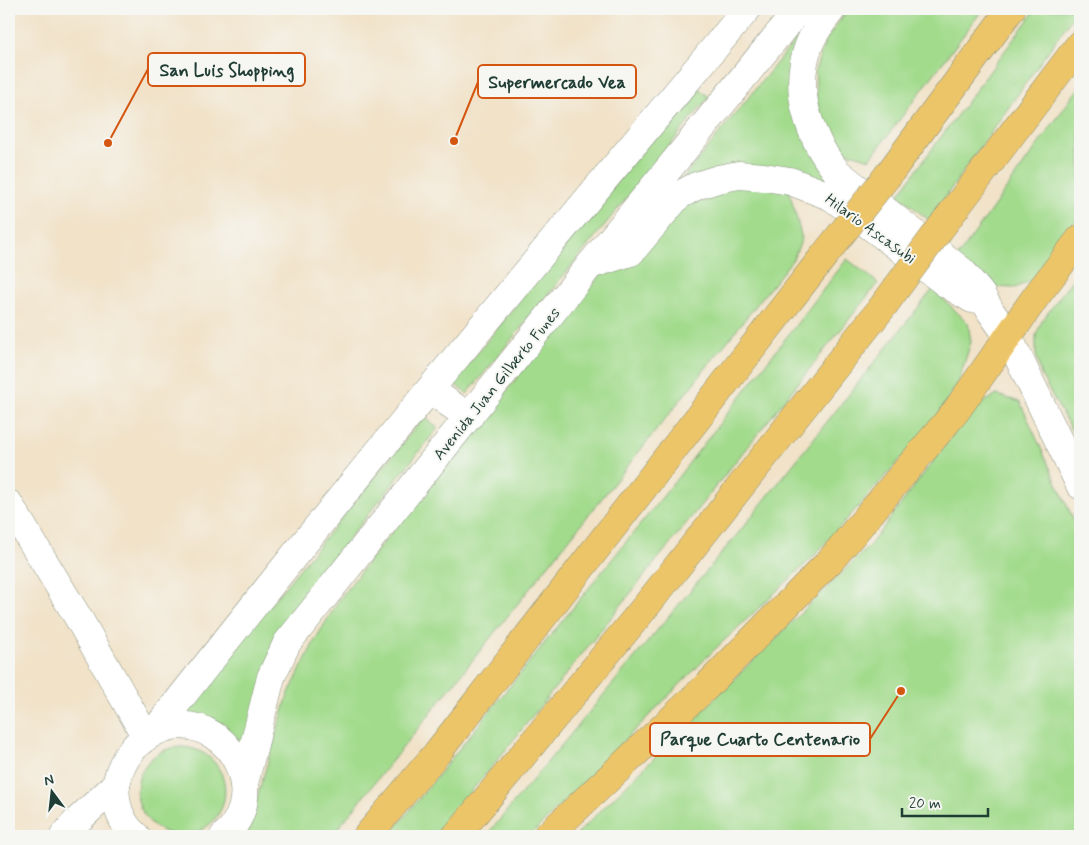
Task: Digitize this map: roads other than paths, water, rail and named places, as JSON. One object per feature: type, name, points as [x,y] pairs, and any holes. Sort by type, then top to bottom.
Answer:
[{"type":"highway","points":[[367,836],[437,753],[888,175],[1012,9]]},
{"type":"highway","points":[[456,836],[646,606],[884,305],[1080,44]]},
{"type":"highway","points":[[548,836],[706,686],[830,561],[956,411],[1008,336],[1080,239]]},
{"type":"street","points":[[150,734],[256,601],[747,9]]},
{"type":"street","name":"Avenida Juan Gilberto Funes","points":[[244,784],[271,677],[286,643],[799,9]]},
{"type":"street","name":"Hilario Ascasubi","points":[[832,9],[809,45],[805,65],[802,90],[814,138],[837,172],[963,272],[981,294],[1008,336],[1080,484]]},
{"type":"street","name":"Hilario Ascasubi","points":[[590,265],[631,252],[678,196],[696,186],[718,179],[739,176],[764,177],[790,181],[832,197],[947,284],[991,312]]},
{"type":"street","points":[[430,390],[469,417]]},
{"type":"street","points":[[9,504],[150,734]]},
{"type":"street","points":[[136,836],[122,818],[116,802],[116,785],[119,769],[127,754],[139,741],[150,734],[173,726],[194,727],[213,735],[228,747],[239,764],[244,784],[243,805],[235,824],[224,836]]},
{"type":"street","points":[[64,836],[77,821],[116,785]]},
{"type":"place","name":"Supermercado Vea","points":[[454,141]]},
{"type":"place","name":"San Luis Shopping","points":[[108,143]]},
{"type":"place","name":"Parque Cuarto Centenario","points":[[901,691]]}]
